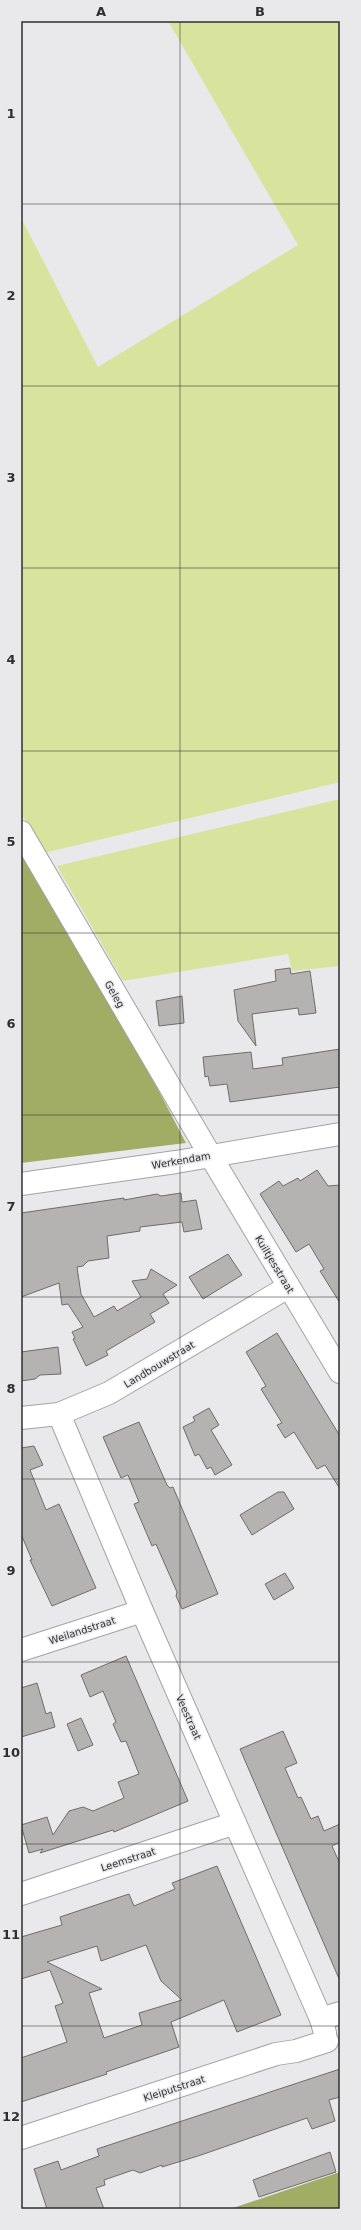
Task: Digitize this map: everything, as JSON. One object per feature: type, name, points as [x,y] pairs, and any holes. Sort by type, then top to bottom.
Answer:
[{"type":"street","name":"Geleg","points":[[21,832],[210,1155]]},
{"type":"street","name":"Werkendam","points":[[21,1184],[176,1162],[340,1134]]},
{"type":"street","name":"Kuiltjesstraat","points":[[210,1155],[340,1372]]},
{"type":"street","name":"Landbouwstraat","points":[[21,1418],[59,1414],[109,1393],[288,1287]]},
{"type":"street","name":"Veestraat","points":[[59,1414],[142,1611],[235,1823],[330,2016]]},
{"type":"street","name":"Weilandstraat","points":[[21,1650],[142,1611]]},
{"type":"street","name":"Leemstraat","points":[[21,1894],[235,1823]]},
{"type":"street","name":"Kleiputstraat","points":[[21,2138],[276,2054],[296,2051],[334,2038],[330,2016]]},
{"type":"green space","points":[[168,21],[340,21],[340,782],[44,853],[21,813],[21,218],[98,367],[298,245]]},
{"type":"green space","points":[[340,799],[340,966],[292,971],[288,954],[123,981],[57,866]]},
{"type":"green space","points":[[21,844],[95,969],[186,1143],[21,1163]]},
{"type":"green space","points":[[340,2172],[340,2209],[230,2209]]},
{"type":"building","points":[[290,968],[291,974],[310,971],[316,1013],[299,1015],[298,1008],[252,1014],[256,1046],[238,1021],[234,990],[276,981],[275,970]]},
{"type":"building","points":[[182,996],[184,1023],[159,1026],[156,1001]]},
{"type":"building","points":[[340,1049],[340,1087],[230,1102],[227,1084],[210,1086],[208,1076],[205,1077],[203,1057],[251,1052],[253,1069],[283,1065],[282,1058]]},
{"type":"building","points":[[317,1170],[328,1186],[340,1185],[340,1303],[320,1271],[324,1269],[309,1244],[296,1252],[260,1194],[279,1181],[283,1186],[298,1178],[300,1181]]},
{"type":"building","points":[[181,1193],[182,1202],[196,1200],[202,1229],[184,1232],[182,1222],[140,1227],[140,1231],[107,1236],[109,1258],[88,1261],[83,1266],[77,1267],[81,1294],[94,1317],[114,1306],[117,1311],[141,1297],[132,1281],[147,1279],[151,1269],[177,1285],[163,1294],[169,1303],[150,1314],[155,1322],[106,1351],[108,1355],[86,1366],[73,1339],[75,1338],[72,1332],[83,1327],[68,1304],[62,1305],[59,1283],[21,1297],[21,1213],[124,1198],[124,1200],[157,1194],[161,1196]]},
{"type":"building","points":[[228,1254],[242,1275],[203,1299],[189,1277]]},
{"type":"building","points":[[277,1333],[340,1436],[340,1489],[325,1465],[317,1469],[294,1432],[285,1438],[277,1425],[282,1423],[261,1389],[266,1386],[246,1352]]},
{"type":"building","points":[[58,1347],[61,1374],[40,1375],[35,1379],[21,1381],[21,1352]]},
{"type":"building","points":[[209,1408],[219,1425],[211,1430],[232,1465],[215,1475],[211,1467],[207,1469],[199,1454],[195,1456],[183,1427],[195,1421],[193,1417]]},
{"type":"building","points":[[139,1422],[167,1485],[170,1488],[173,1487],[218,1594],[182,1609],[176,1596],[177,1592],[156,1544],[152,1546],[134,1504],[139,1502],[128,1475],[121,1478],[103,1437]]},
{"type":"building","points":[[34,1446],[43,1465],[30,1470],[46,1510],[59,1504],[96,1588],[52,1606],[30,1560],[32,1560],[21,1534],[21,1448]]},
{"type":"building","points":[[278,1492],[284,1492],[294,1509],[252,1535],[240,1515]]},
{"type":"building","points":[[285,1573],[294,1588],[274,1600],[265,1584]]},
{"type":"building","points":[[126,1656],[188,1801],[114,1832],[113,1830],[40,1853],[43,1849],[29,1853],[21,1825],[47,1817],[53,1835],[69,1811],[83,1807],[93,1811],[124,1798],[118,1782],[139,1774],[126,1741],[121,1742],[113,1724],[116,1722],[103,1691],[90,1697],[81,1675]]},
{"type":"building","points":[[37,1683],[46,1714],[51,1712],[55,1727],[21,1737],[21,1688]]},
{"type":"building","points":[[81,1718],[93,1745],[78,1751],[67,1724]]},
{"type":"building","points":[[283,1731],[297,1763],[285,1768],[298,1798],[301,1797],[311,1819],[318,1816],[324,1831],[340,1824],[340,1842],[332,1846],[340,1864],[340,1981],[240,1749]]},
{"type":"building","points":[[217,1866],[281,2015],[237,2032],[224,2000],[171,2022],[179,2047],[106,2072],[107,2074],[21,2102],[21,2058],[67,2042],[55,2006],[63,2003],[50,1970],[21,1979],[21,1937],[62,1925],[60,1917],[129,1894],[134,1906],[175,1889],[172,1883]],"holes":[[[146,1945],[161,1981],[182,2000],[139,2013],[142,2025],[104,2038],[89,1993],[102,1989],[47,1962],[97,1946],[101,1961]]]},
{"type":"building","points":[[340,2069],[340,2097],[329,2100],[335,2121],[312,2129],[307,2118],[162,2167],[162,2165],[140,2173],[133,2170],[104,2180],[105,2185],[96,2188],[104,2209],[47,2209],[34,2169],[58,2161],[61,2170],[99,2156],[97,2149]]},
{"type":"building","points":[[330,2152],[336,2172],[259,2197],[253,2180]]}]
